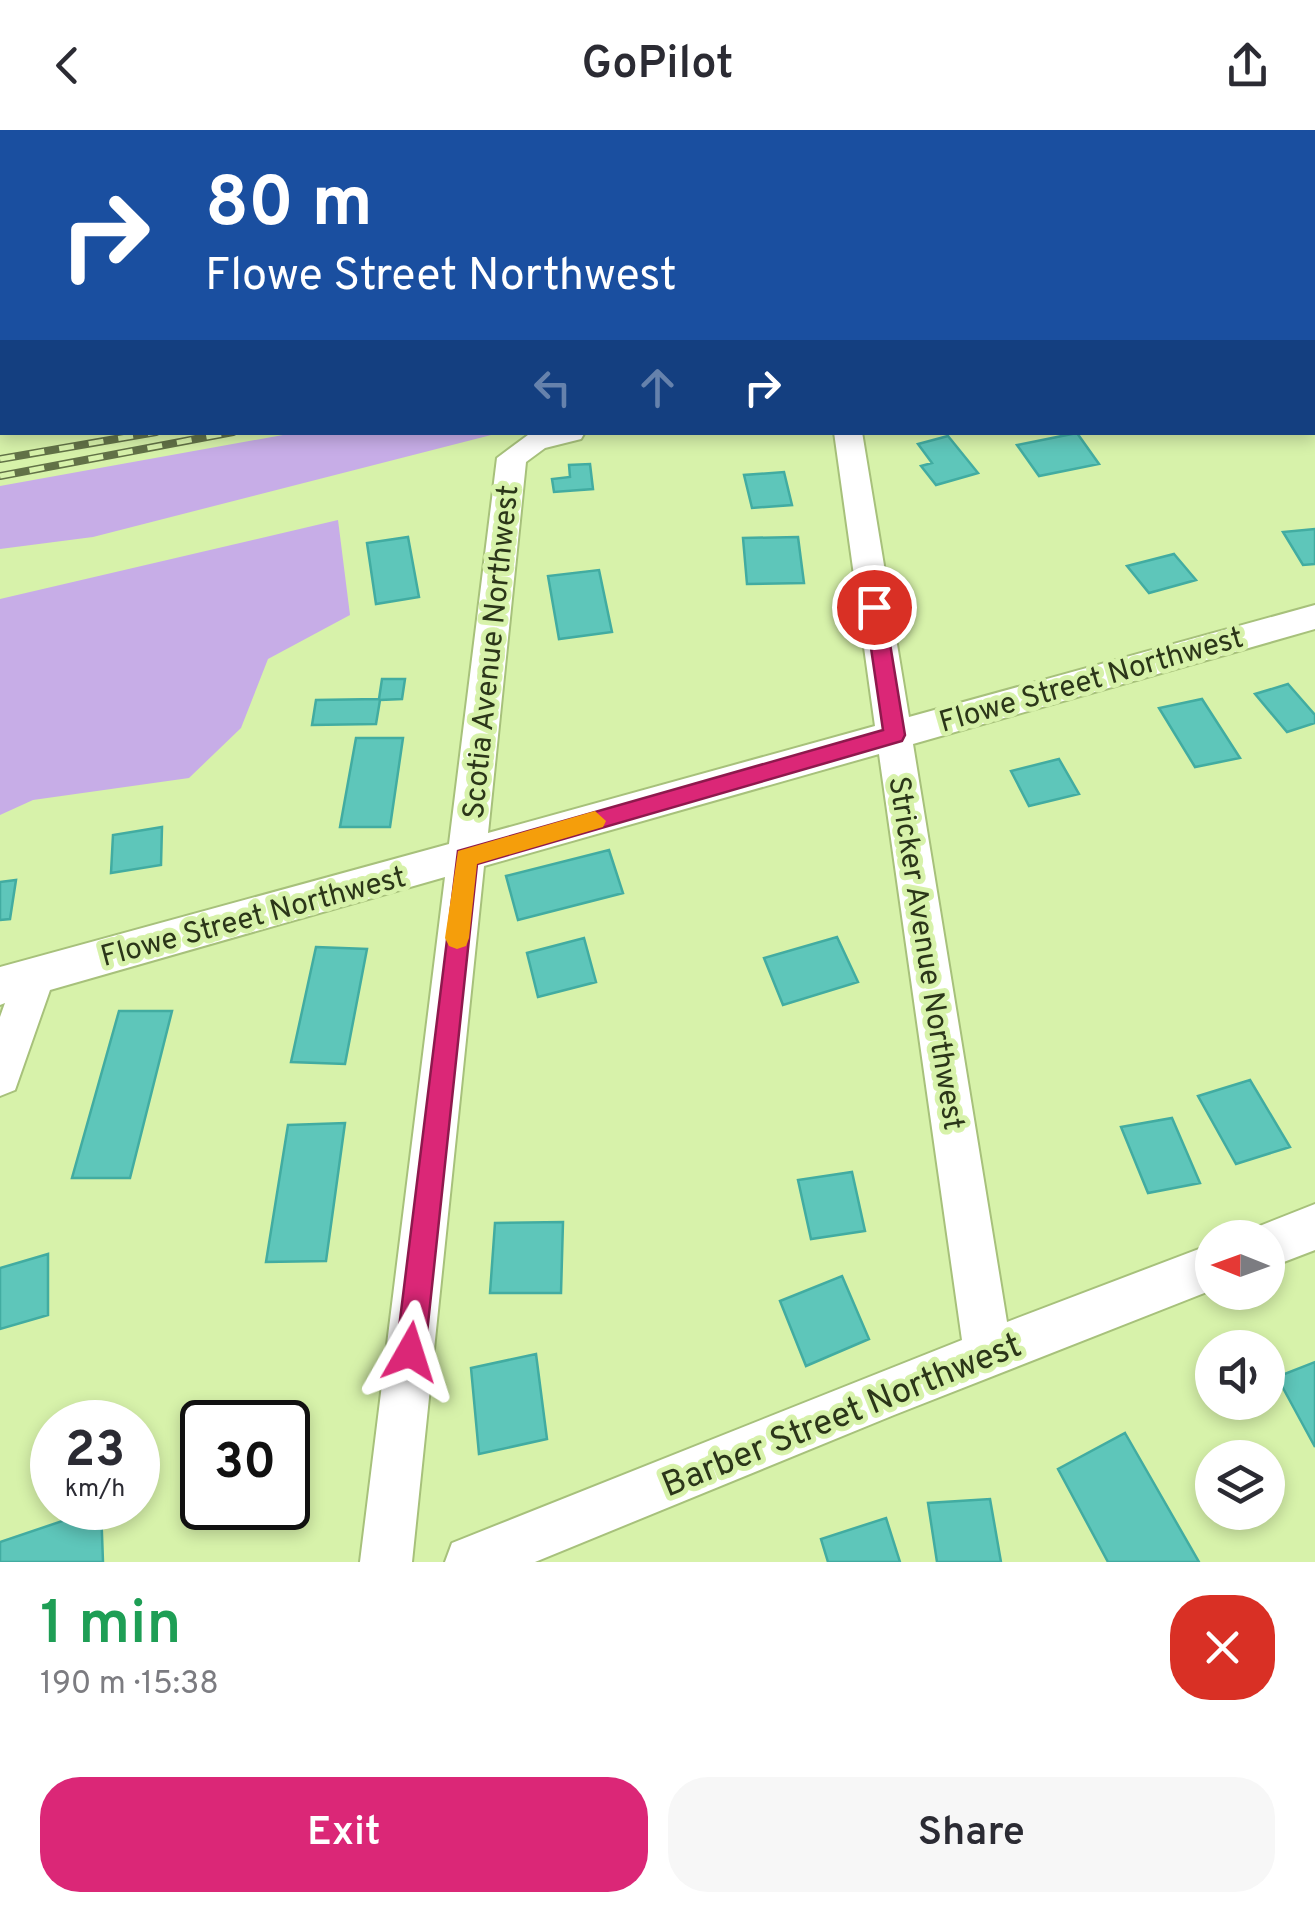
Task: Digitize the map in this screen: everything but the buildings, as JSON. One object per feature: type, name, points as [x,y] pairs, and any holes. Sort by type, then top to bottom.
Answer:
[{"type":"street","name":"Scotia Avenue Northwest","points":[[386,1562],[512,458],[535,441],[559,435]]},
{"type":"street","name":"Stricker Avenue Northwest","points":[[848,435],[988,1354]]},
{"type":"street","name":"Flowe Street Northwest","points":[[18,981],[1315,617]]},
{"type":"street","points":[[0,1076],[18,981]]},
{"type":"street","points":[[1285,1238],[1315,1227]]},
{"type":"street","name":"Barber Street Northwest","points":[[471,1562],[1195,1274]]},
{"type":"shaded area","points":[[283,435],[491,435],[93,537],[0,549],[0,486]]},
{"type":"shaded area","points":[[338,520],[350,615],[268,659],[241,728],[189,778],[33,800],[0,815],[0,599]]},
{"type":"railway","points":[[0,459],[139,435]]},
{"type":"railway","points":[[0,476],[217,435]]},
{"type":"slow traffic","points":[[457,938],[466,858],[595,821]]},
{"type":"route","points":[[410,1352],[466,858],[894,735],[874,607]]}]
